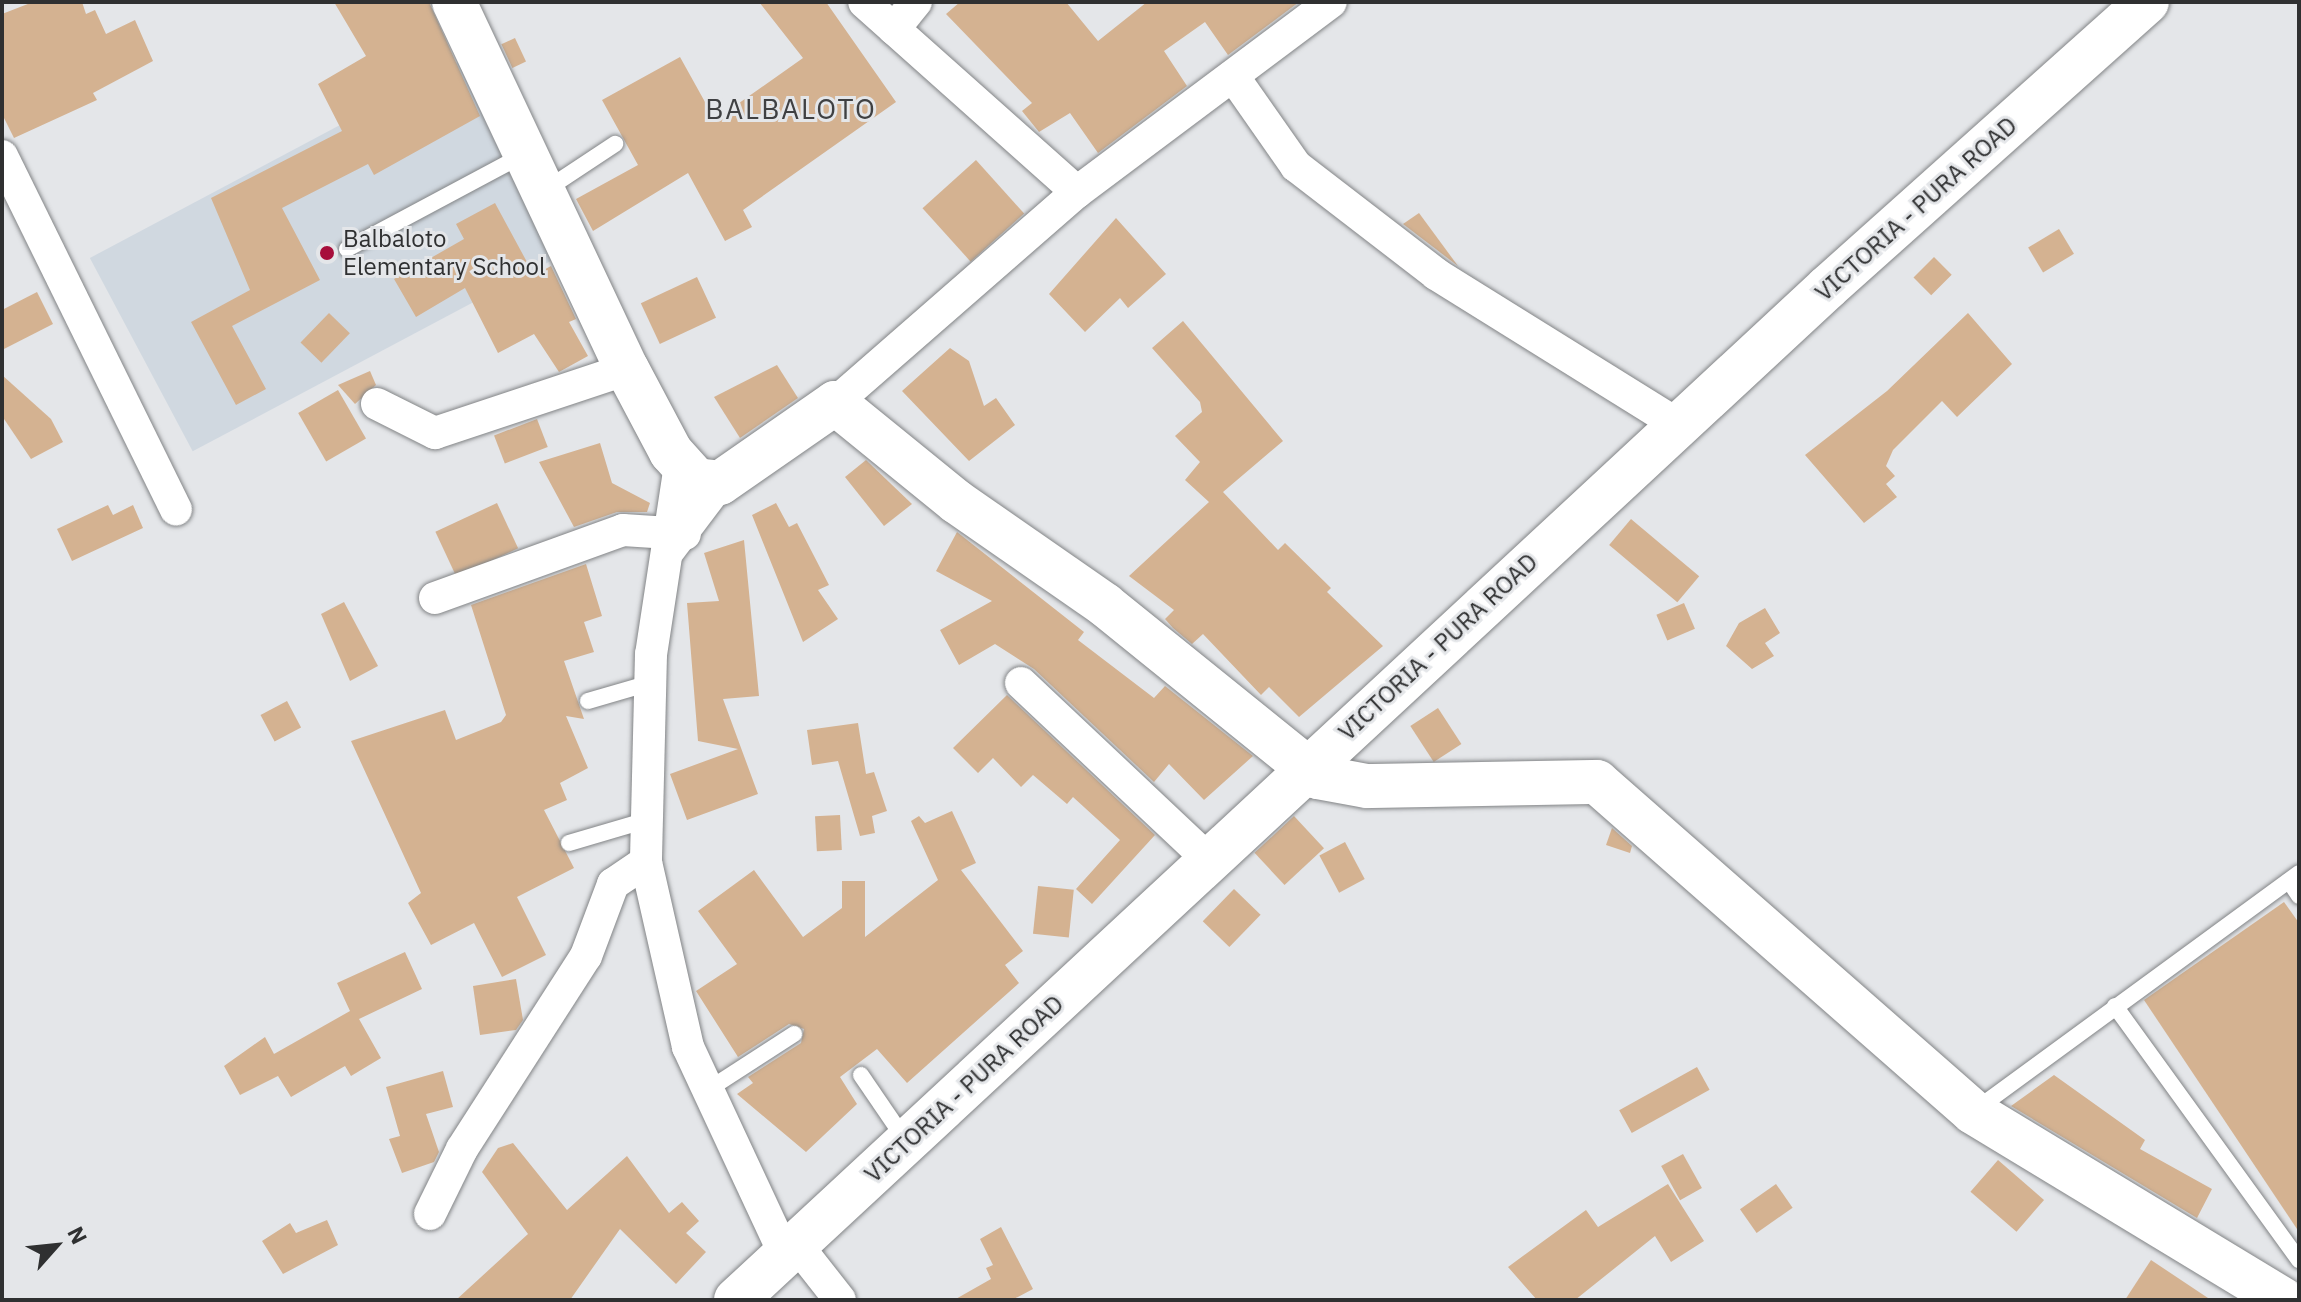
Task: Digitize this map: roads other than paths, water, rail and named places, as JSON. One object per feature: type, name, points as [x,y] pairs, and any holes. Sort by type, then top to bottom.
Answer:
[{"type":"street","points":[[454,2],[537,170],[627,369],[680,465],[704,484],[720,483]]},
{"type":"street","points":[[864,2],[1077,192]]},
{"type":"street","points":[[894,29],[916,2]]},
{"type":"street","points":[[675,539],[720,483],[835,403],[1077,192],[1331,2]]},
{"type":"street","name":"VICTORIA - PURA ROAD","points":[[736,1300],[1305,769],[1679,425],[2147,2]]},
{"type":"street","points":[[1233,76],[1296,166],[1436,274],[1679,425]]},
{"type":"street","points":[[2,156],[176,510]]},
{"type":"street","points":[[377,404],[435,433],[627,369]]},
{"type":"street","points":[[835,403],[957,502],[1118,615],[1305,769],[1367,786],[1597,782],[1973,1112],[2284,1300]]},
{"type":"street","points":[[680,465],[675,539],[650,683],[646,862],[671,988],[706,1091],[790,1249],[840,1300]]},
{"type":"street","points":[[435,598],[594,538],[675,539]]},
{"type":"street","points":[[1021,683],[1209,860]]},
{"type":"street","points":[[430,1214],[462,1149],[586,956],[613,884],[646,862]]},
{"type":"lane","points":[[347,249],[537,170],[615,144]]},
{"type":"lane","points":[[588,701],[650,683]]},
{"type":"lane","points":[[569,843],[647,820]]},
{"type":"lane","points":[[1973,1112],[2294,877],[2299,896]]},
{"type":"lane","points":[[2115,1006],[2299,1260]]},
{"type":"lane","points":[[706,1091],[794,1034]]},
{"type":"lane","points":[[861,1075],[907,1142]]},
{"type":"place","name":"Balbaloto Elementary School","points":[[327,253]]},
{"type":"district","name":"BALBALOTO","points":[[791,109]]}]
